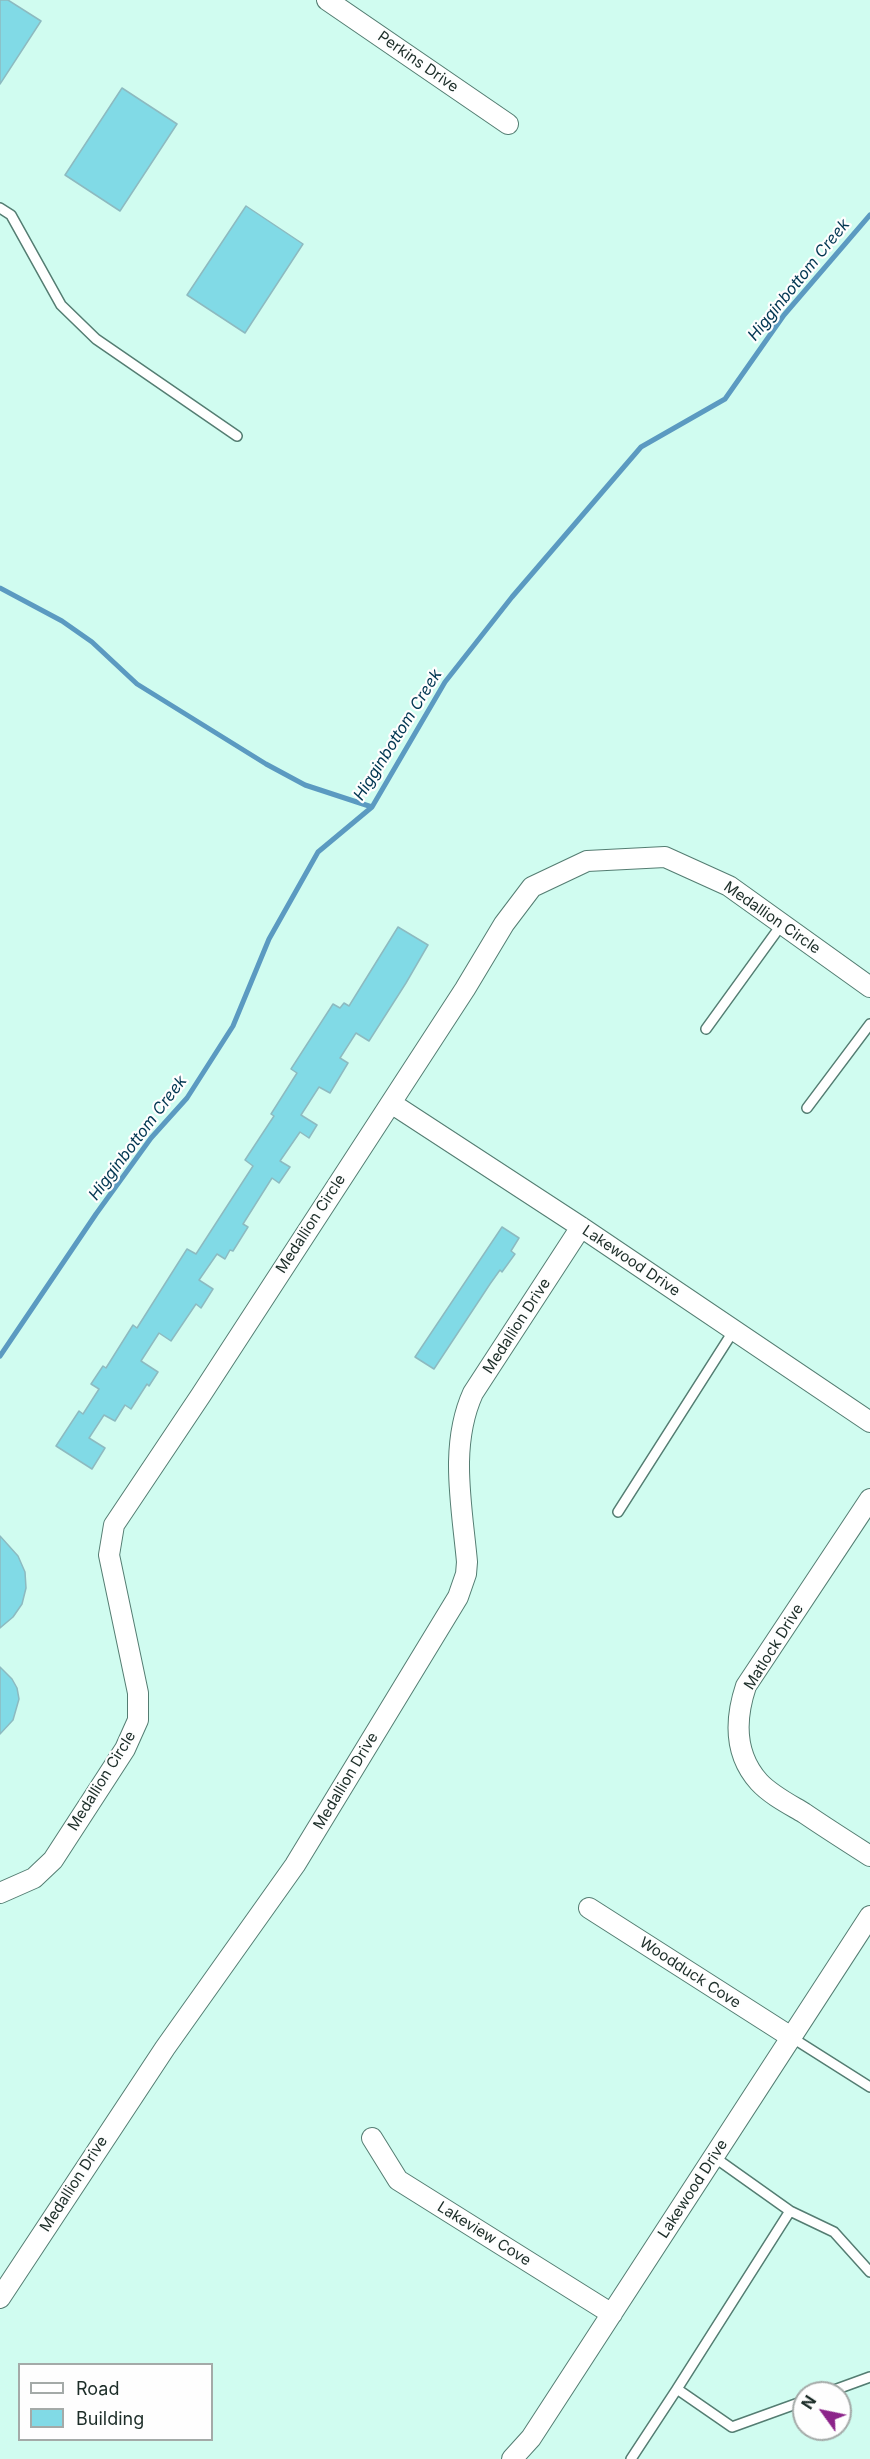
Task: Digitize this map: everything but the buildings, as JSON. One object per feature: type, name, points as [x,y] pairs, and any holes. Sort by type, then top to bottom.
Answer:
[{"type":"street","name":"Perkins Drive","points":[[327,0],[508,124]]},
{"type":"street","name":"Medallion Circle","points":[[0,1893],[34,1878],[53,1860],[125,1749],[138,1720],[138,1694],[109,1555],[114,1525],[465,989],[504,924],[532,887],[587,861],[665,857],[729,886],[870,987]]},
{"type":"street","name":"Lakewood Drive","points":[[391,1103],[581,1227],[870,1422]]},
{"type":"street","name":"Medallion Drive","points":[[3,2288],[165,2048],[294,1865],[458,1597],[466,1574],[467,1562],[460,1483],[461,1429],[466,1408],[581,1227]]},
{"type":"street","name":"Matlock Drive","points":[[870,1499],[746,1686],[739,1708],[738,1733],[739,1745],[747,1764],[759,1782],[870,1856]]},
{"type":"street","name":"Woodduck Cove","points":[[589,1908],[791,2037]]},
{"type":"street","name":"Lakewood Drive","points":[[512,2459],[531,2438],[870,1916]]},
{"type":"street","name":"Lakeview Cove","points":[[372,2138],[398,2180],[612,2314]]},
{"type":"lane","points":[[0,208],[11,215],[61,305],[96,339],[237,436]]},
{"type":"lane","points":[[706,1029],[782,924]]},
{"type":"lane","points":[[807,1108],[870,1023]]},
{"type":"lane","points":[[618,1512],[734,1330]]},
{"type":"lane","points":[[791,2037],[870,2087]]},
{"type":"lane","points":[[714,2157],[790,2211],[834,2232],[870,2272]]},
{"type":"lane","points":[[631,2459],[790,2211]]},
{"type":"lane","points":[[852,2384],[870,2377]]},
{"type":"lane","points":[[677,2389],[732,2427],[792,2405]]},
{"type":"waterway","name":"Higginbottom Creek","points":[[0,1356],[96,1214],[151,1138],[187,1098],[233,1026],[269,939],[318,852],[372,807],[445,682],[512,597],[641,447],[725,399],[784,315],[870,215]]},
{"type":"waterway","points":[[0,588],[62,621],[92,642],[137,684],[266,764],[305,785],[372,807]]}]
